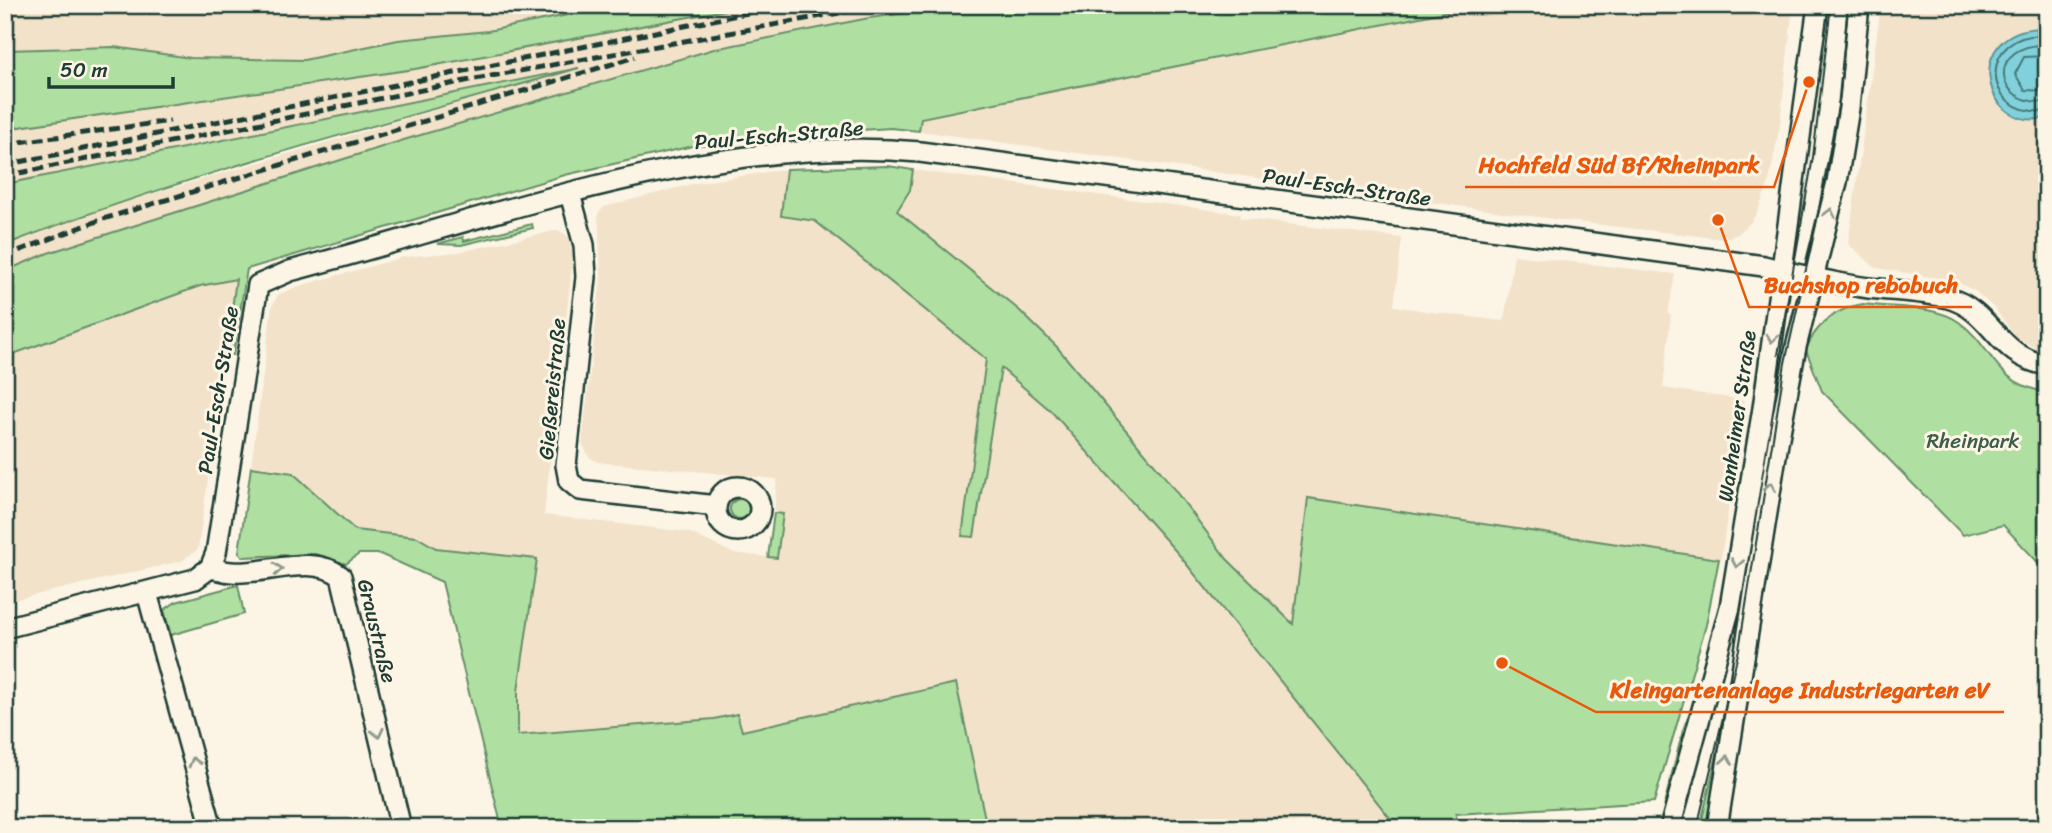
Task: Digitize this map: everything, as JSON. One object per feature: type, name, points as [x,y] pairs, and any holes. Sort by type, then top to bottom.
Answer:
[{"type":"street","name":"Wanheimer Straße","points":[[1670,828],[1730,607],[1782,271],[1818,5]]},
{"type":"street","name":"Wanheimer Straße","points":[[1717,828],[1777,443],[1846,127],[1859,5]]},
{"type":"street","name":"Paul-Esch-Straße","points":[[210,568],[216,553],[258,285],[290,271],[570,194],[699,162],[799,151],[890,149],[1782,271],[1814,279],[1947,298],[1967,306],[1982,317],[2016,355],[2047,365]]},
{"type":"street","name":"Gießereistraße","points":[[570,194],[584,245],[586,277],[566,465],[569,481],[580,490],[716,506]]},
{"type":"street","name":"Graustraße","points":[[210,568],[232,572],[313,566],[330,568],[341,576],[401,828]]},
{"type":"street","points":[[5,628],[195,579],[210,568]]},
{"type":"street","points":[[147,593],[212,828]]},
{"type":"shaded area","points":[[5,5],[618,5],[488,31],[398,40],[304,60],[190,58],[114,47],[5,50]]},
{"type":"shaded area","points":[[752,5],[966,5],[869,18],[714,49],[5,272],[5,245],[98,210],[567,71],[5,184],[5,129],[415,69]]},
{"type":"shaded area","points":[[1479,5],[1793,5],[1780,125],[1769,182],[1757,213],[1750,223],[1738,234],[1724,239],[1567,221],[919,131],[920,118]]},
{"type":"shaded area","points":[[1881,5],[2047,5],[2047,349],[2042,352],[2016,337],[1994,308],[1975,291],[1955,281],[1876,268],[1848,244]]},
{"type":"shaded area","points":[[786,169],[781,216],[815,221],[986,359],[962,536],[974,537],[1001,368],[1051,411],[1219,602],[1389,817],[1266,824],[1264,828],[987,828],[956,683],[742,731],[737,714],[714,719],[517,735],[518,691],[436,548],[417,537],[355,530],[293,473],[251,467],[272,306],[278,295],[296,287],[404,257],[459,252],[558,230],[569,237],[573,257],[544,515],[688,532],[733,553],[777,558],[782,514],[774,513],[777,479],[597,462],[589,457],[582,443],[601,278],[598,213],[604,207],[696,183]]},
{"type":"shaded area","points":[[913,170],[1240,214],[1240,218],[1402,238],[1394,306],[1439,313],[1504,321],[1514,255],[1675,274],[1668,314],[1671,315],[1663,388],[1744,400],[1721,559],[1532,534],[1308,498],[1294,625],[1227,559],[1161,472],[1057,347],[1019,310],[897,211],[910,190]]},
{"type":"shaded area","points":[[237,279],[198,549],[182,561],[5,602],[5,357],[200,286]]},
{"type":"green space","points":[[618,5],[752,5],[415,69],[5,129],[5,50],[114,47],[191,58],[304,60],[398,40],[488,31]]},
{"type":"green space","points":[[966,5],[1479,5],[921,118],[919,131],[891,128],[799,134],[693,146],[565,175],[247,269],[233,355],[226,355],[236,279],[200,286],[5,357],[5,271],[48,253],[407,139],[714,49],[869,18]]},
{"type":"green space","points":[[579,68],[218,171],[5,245],[5,184]]},
{"type":"green space","points":[[888,166],[913,170],[910,190],[897,211],[1019,310],[1057,347],[1161,472],[1227,559],[1293,624],[1308,498],[1719,559],[1706,625],[1654,802],[1456,814],[1457,828],[1398,828],[1180,556],[1051,411],[1001,368],[974,537],[962,536],[986,359],[815,221],[781,216],[786,169]]},
{"type":"green space","points":[[532,224],[533,228],[461,245],[437,244],[463,237],[464,241]]},
{"type":"green space","name":"Rheinpark","points":[[1863,304],[1912,308],[1949,317],[1971,332],[1996,363],[2015,381],[2047,392],[2047,572],[2003,525],[1963,535],[1822,391],[1806,350],[1810,341],[1821,326],[1835,314]]},
{"type":"green space","points":[[251,467],[293,473],[355,530],[417,537],[436,548],[537,559],[518,691],[518,735],[714,719],[737,714],[742,731],[956,683],[987,828],[502,828],[442,582],[380,554],[359,554],[346,564],[315,554],[243,557],[239,552]]},
{"type":"green space","points":[[736,499],[744,499],[750,509],[744,519],[736,519],[730,513],[730,505]]},
{"type":"green space","points":[[774,513],[783,514],[777,558],[768,557]]},
{"type":"green space","points":[[238,585],[244,614],[171,635],[164,610],[176,602]]},
{"type":"green space","points":[[1703,676],[1667,800],[1665,801],[1683,730]]},
{"type":"green space","points":[[1718,750],[1709,828],[1700,828]]},
{"type":"water","points":[[2041,28],[2047,30],[2047,117],[2026,119],[2008,112],[1996,98],[1990,81],[1991,62],[1999,46],[2015,33]]},
{"type":"tram line","points":[[1778,355],[1813,157],[1831,5]]},
{"type":"tram line","points":[[1697,828],[1739,649],[1785,363],[1816,225],[1840,95],[1848,5]]},
{"type":"railway","points":[[5,165],[787,5]]},
{"type":"railway","points":[[5,176],[475,79],[883,5]]},
{"type":"railway","points":[[5,256],[100,220],[635,57]]},
{"type":"railway","points":[[5,144],[170,121]]},
{"type":"place","name":"Hochfeld Süd Bf/Rheinpark","points":[[1809,82]]},
{"type":"place","name":"Buchshop rebobuch","points":[[1718,220]]},
{"type":"place","name":"Kleingartenanlage Industriegarten eV","points":[[1502,663]]}]
